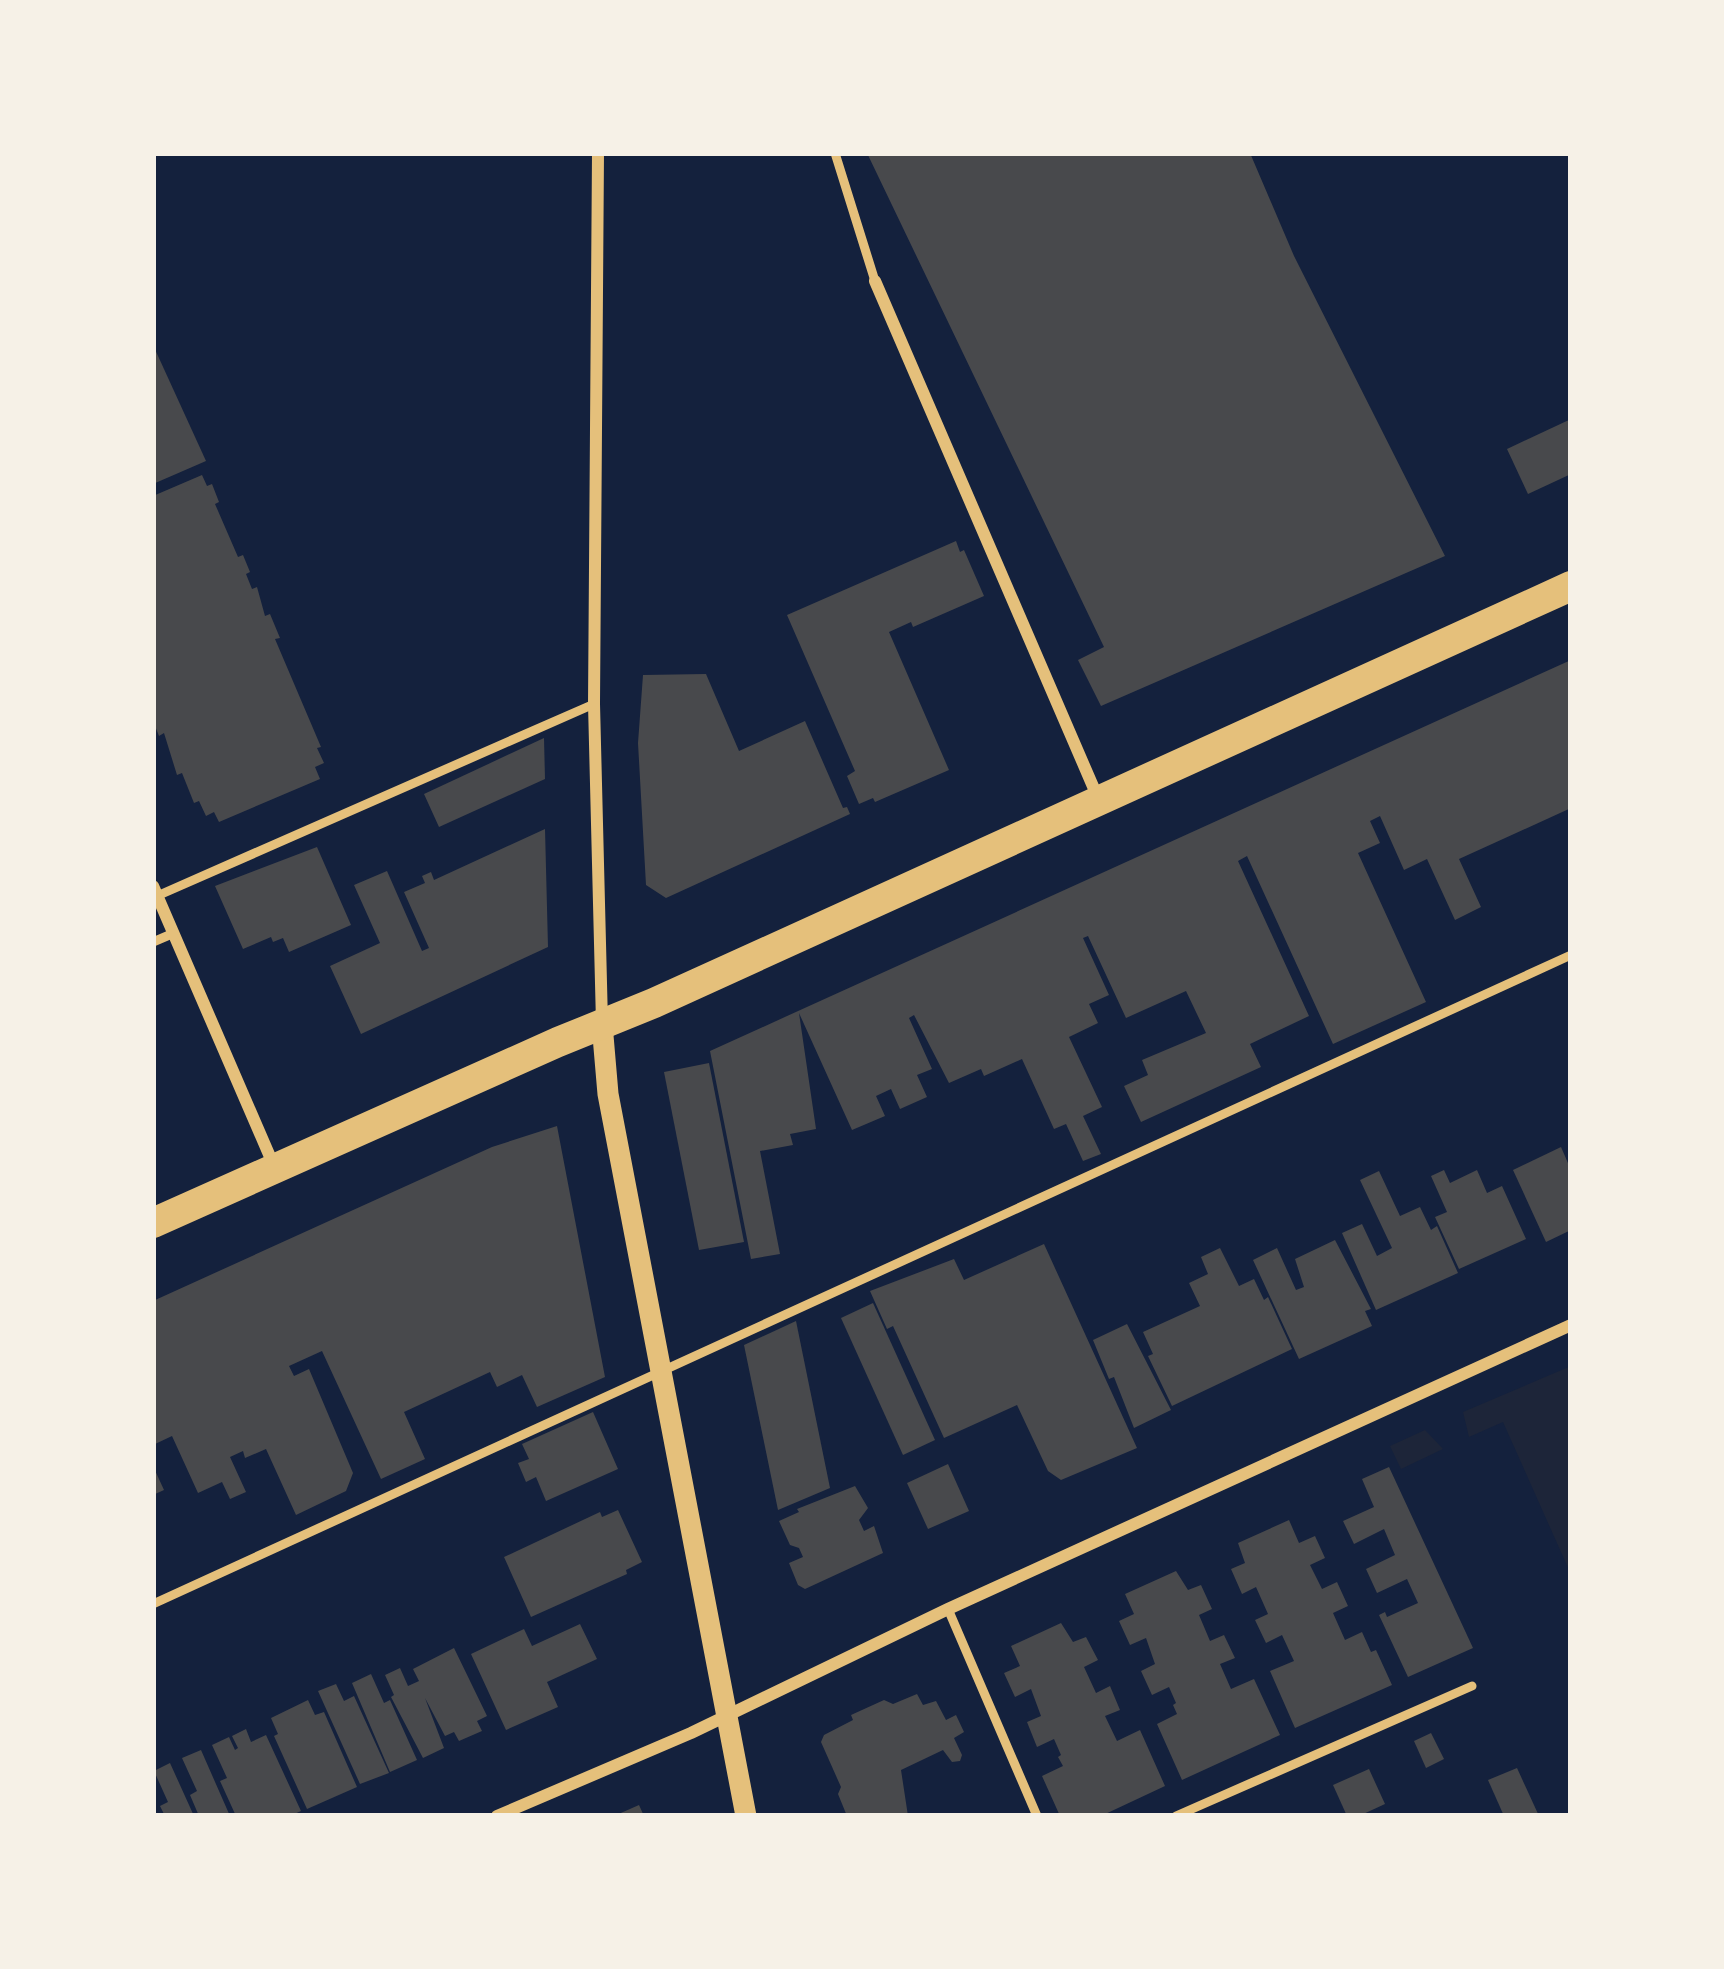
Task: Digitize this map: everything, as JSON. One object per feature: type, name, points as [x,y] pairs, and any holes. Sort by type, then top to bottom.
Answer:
[{"type":"main road","points":[[153,1223],[1571,586]]},
{"type":"street","points":[[598,153],[594,704],[608,1094],[746,1816]]},
{"type":"street","points":[[875,281],[1098,799]]},
{"type":"street","points":[[155,891],[275,1167]]},
{"type":"street","points":[[497,1816],[728,1716],[778,1688],[1571,1325]]},
{"type":"lane","points":[[835,153],[875,281]]},
{"type":"lane","points":[[155,891],[594,704]]},
{"type":"lane","points":[[153,942],[174,933]]},
{"type":"lane","points":[[153,1604],[1571,956]]},
{"type":"lane","points":[[948,1610],[1037,1816]]},
{"type":"lane","points":[[1176,1816],[1472,1686]]},
{"type":"shaded area","points":[[1571,1366],[1569,1570],[1503,1422],[1469,1437],[1463,1412]]},
{"type":"shaded area","points":[[1425,1430],[1443,1449],[1401,1469],[1390,1446]]},
{"type":"building","points":[[867,153],[1250,153],[1294,256],[1445,556],[1101,706],[1078,660],[1104,647]]},
{"type":"building","points":[[153,345],[206,461],[153,484]]},
{"type":"building","points":[[1571,419],[1571,474],[1528,494],[1507,449]]},
{"type":"building","points":[[202,475],[207,486],[212,484],[219,502],[215,504],[238,557],[243,555],[250,572],[246,574],[252,589],[257,587],[265,616],[270,614],[280,638],[275,639],[324,763],[315,767],[320,779],[219,822],[214,812],[206,816],[199,801],[194,803],[182,773],[177,775],[164,733],[159,736],[153,721],[153,496]]},
{"type":"building","points":[[956,541],[984,596],[913,627],[911,622],[889,632],[949,770],[875,802],[873,798],[859,804],[847,776],[855,771],[787,615]]},
{"type":"building","points":[[1571,660],[1571,808],[1459,859],[1481,907],[1455,920],[1427,859],[1404,870],[1380,816],[1370,821],[1380,843],[1358,853],[1426,1002],[1333,1044],[1247,856],[1238,861],[1309,1016],[1250,1044],[1261,1067],[1141,1122],[1124,1086],[1148,1075],[1142,1060],[1206,1033],[1186,991],[1126,1018],[1088,936],[1083,938],[1109,995],[1089,1004],[1098,1023],[1069,1037],[1102,1107],[1083,1116],[1101,1154],[1083,1161],[1066,1124],[1054,1129],[1022,1059],[984,1076],[981,1069],[949,1083],[914,1015],[909,1018],[932,1069],[917,1075],[927,1097],[900,1109],[891,1089],[876,1096],[885,1116],[852,1130],[799,1013],[816,1129],[790,1134],[793,1145],[760,1151],[780,1254],[751,1259],[710,1051]]},
{"type":"building","points":[[706,674],[739,751],[805,721],[843,808],[850,814],[666,898],[646,885],[638,743],[643,675]]},
{"type":"building","points":[[544,738],[545,779],[439,827],[424,794]]},
{"type":"building","points":[[545,829],[548,947],[361,1034],[330,966],[380,943],[354,885],[387,871],[422,951],[429,948],[404,892],[425,883],[422,876],[431,872],[434,880]]},
{"type":"building","points":[[317,847],[351,925],[289,952],[283,938],[273,942],[271,937],[243,949],[215,886]]},
{"type":"building","points":[[709,1063],[744,1242],[699,1250],[664,1072]]},
{"type":"building","points":[[557,1126],[605,1377],[537,1407],[522,1375],[497,1387],[490,1372],[404,1412],[425,1459],[381,1479],[322,1351],[289,1366],[294,1376],[309,1369],[353,1473],[346,1491],[296,1515],[266,1449],[245,1458],[243,1451],[230,1457],[246,1492],[230,1499],[222,1482],[198,1493],[172,1436],[153,1445],[153,1301],[492,1147]]},
{"type":"building","points":[[1561,1147],[1571,1170],[1571,1230],[1546,1242],[1513,1170]]},
{"type":"building","points":[[1444,1170],[1450,1183],[1477,1170],[1487,1193],[1502,1186],[1526,1239],[1459,1269],[1435,1217],[1447,1212],[1431,1176]]},
{"type":"building","points":[[1379,1171],[1400,1216],[1420,1207],[1431,1230],[1437,1226],[1458,1273],[1376,1310],[1342,1233],[1362,1224],[1377,1256],[1392,1248],[1360,1180]]},
{"type":"building","points":[[1335,1240],[1371,1309],[1365,1311],[1372,1326],[1299,1359],[1253,1260],[1277,1248],[1296,1290],[1304,1287],[1295,1259]]},
{"type":"building","points":[[1044,1244],[1137,1448],[1061,1480],[1048,1471],[1017,1405],[944,1438],[893,1326],[887,1329],[870,1291],[954,1259],[964,1280]]},
{"type":"building","points":[[1220,1248],[1239,1286],[1254,1279],[1264,1300],[1268,1297],[1292,1349],[1172,1406],[1148,1356],[1153,1354],[1143,1332],[1200,1306],[1189,1283],[1208,1274],[1201,1257]]},
{"type":"building","points":[[873,1303],[935,1440],[903,1455],[841,1318]]},
{"type":"building","points":[[796,1321],[830,1488],[778,1510],[744,1345]]},
{"type":"building","points":[[1127,1324],[1171,1410],[1134,1428],[1093,1340]]},
{"type":"building","points":[[593,1412],[618,1469],[546,1501],[536,1477],[526,1482],[518,1463],[529,1459],[522,1444]]},
{"type":"building","points":[[948,1464],[969,1511],[928,1529],[907,1483]]},
{"type":"building","points":[[153,1466],[164,1490],[153,1495]]},
{"type":"building","points":[[1389,1467],[1473,1648],[1408,1677],[1379,1615],[1385,1612],[1387,1617],[1418,1603],[1407,1579],[1377,1593],[1366,1569],[1395,1555],[1384,1529],[1354,1544],[1343,1521],[1374,1507],[1362,1479]]},
{"type":"building","points":[[855,1486],[868,1508],[859,1520],[864,1531],[874,1526],[883,1553],[805,1589],[798,1585],[789,1563],[803,1557],[799,1548],[790,1545],[779,1521]]},
{"type":"building","points":[[618,1510],[642,1562],[626,1570],[627,1574],[531,1617],[504,1557],[600,1512],[602,1517]]},
{"type":"building","points":[[1289,1520],[1299,1543],[1315,1536],[1325,1558],[1310,1565],[1322,1589],[1337,1582],[1348,1606],[1333,1613],[1345,1640],[1362,1632],[1392,1685],[1295,1728],[1270,1671],[1294,1661],[1282,1635],[1266,1643],[1255,1620],[1268,1614],[1256,1587],[1242,1594],[1231,1569],[1245,1563],[1238,1543]]},
{"type":"building","points":[[1176,1571],[1188,1590],[1201,1585],[1212,1609],[1199,1615],[1210,1641],[1224,1635],[1235,1658],[1220,1664],[1231,1689],[1254,1679],[1280,1735],[1182,1780],[1157,1724],[1177,1714],[1176,1703],[1169,1687],[1152,1695],[1141,1671],[1155,1664],[1146,1638],[1130,1645],[1119,1621],[1134,1614],[1125,1594]]},
{"type":"building","points":[[1061,1623],[1073,1642],[1086,1637],[1098,1660],[1084,1667],[1096,1693],[1110,1686],[1120,1710],[1105,1716],[1117,1741],[1140,1730],[1165,1786],[1101,1816],[1060,1816],[1042,1776],[1063,1766],[1061,1755],[1054,1739],[1037,1747],[1027,1722],[1041,1716],[1031,1689],[1015,1697],[1004,1673],[1020,1666],[1011,1646]]},
{"type":"building","points":[[580,1624],[597,1659],[547,1682],[558,1707],[506,1730],[471,1654],[524,1629],[532,1646]]},
{"type":"building","points":[[454,1648],[487,1716],[477,1721],[482,1731],[459,1741],[454,1732],[445,1736],[425,1698],[444,1748],[423,1758],[391,1697],[385,1675],[400,1668],[408,1686],[419,1681],[413,1669]]},
{"type":"building","points":[[371,1674],[384,1703],[390,1700],[417,1760],[390,1772],[352,1683]]},
{"type":"building","points":[[336,1684],[344,1701],[354,1696],[389,1773],[360,1784],[318,1691]]},
{"type":"building","points":[[917,1694],[923,1705],[936,1701],[946,1720],[956,1715],[964,1732],[954,1738],[960,1761],[952,1762],[943,1750],[901,1770],[908,1816],[847,1816],[838,1794],[841,1787],[821,1742],[824,1735],[853,1720],[851,1715],[884,1700],[893,1704]]},
{"type":"building","points":[[308,1700],[315,1715],[324,1712],[357,1787],[307,1809],[274,1736],[278,1734],[271,1718]]},
{"type":"building","points":[[246,1729],[251,1742],[266,1735],[301,1811],[290,1816],[236,1816],[220,1781],[227,1778],[212,1745],[229,1737],[235,1750],[232,1736]]},
{"type":"building","points":[[1431,1733],[1444,1759],[1426,1768],[1414,1741]]},
{"type":"building","points":[[201,1750],[230,1816],[199,1816],[190,1795],[197,1791],[182,1758]]},
{"type":"building","points":[[170,1763],[194,1816],[165,1816],[160,1806],[168,1802],[154,1771]]},
{"type":"building","points":[[1517,1768],[1539,1816],[1504,1816],[1488,1780]]},
{"type":"building","points":[[1369,1769],[1385,1804],[1359,1816],[1347,1816],[1333,1785]]},
{"type":"building","points":[[639,1805],[644,1816],[614,1816]]}]
